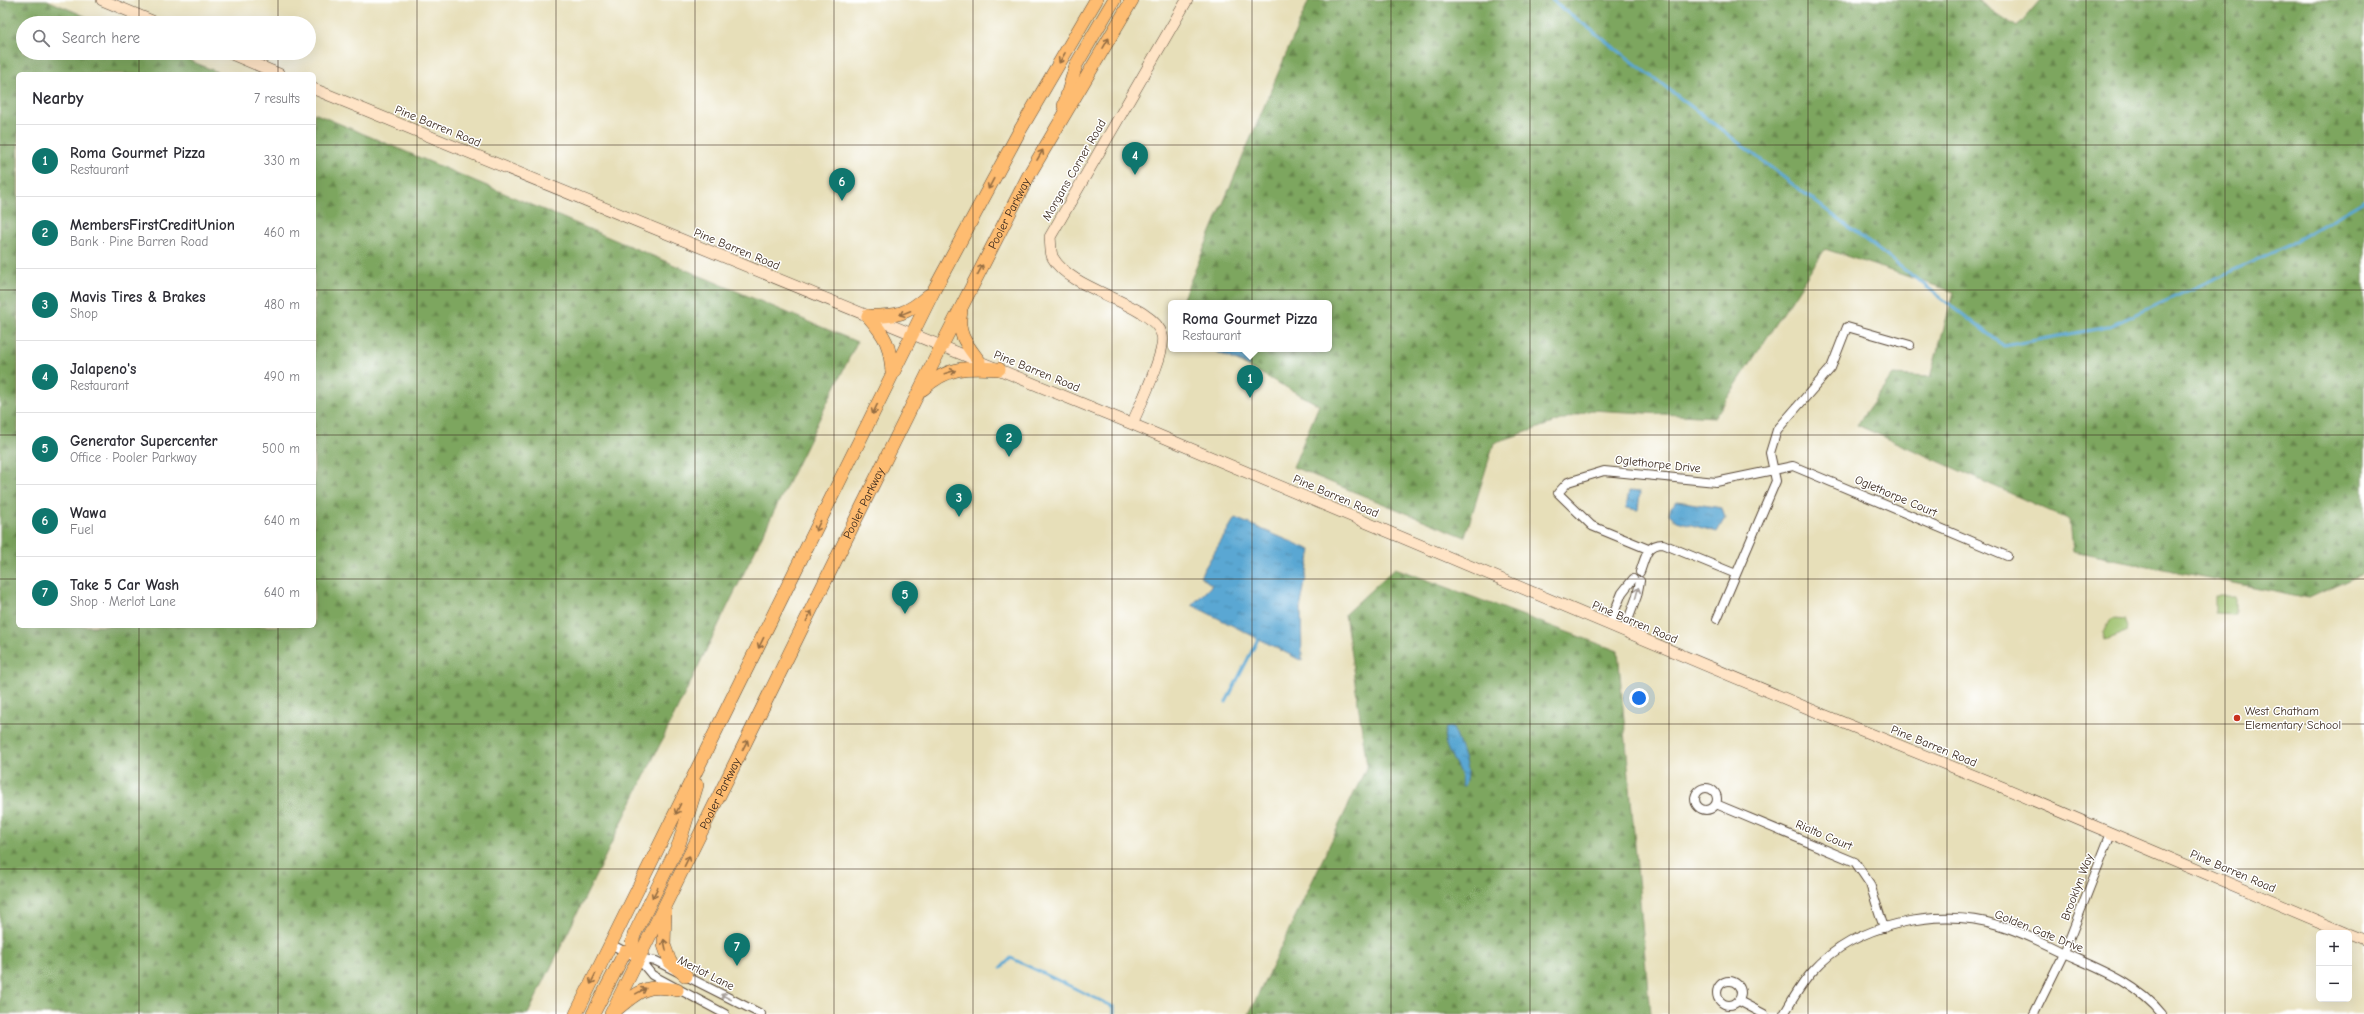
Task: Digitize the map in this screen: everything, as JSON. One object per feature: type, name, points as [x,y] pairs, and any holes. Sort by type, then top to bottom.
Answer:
[{"type":"main road","points":[[102,0],[140,16]]},
{"type":"main road","points":[[576,1014],[934,290],[1019,132],[1096,0]]},
{"type":"main road","points":[[1059,123],[1076,65],[1114,0]]},
{"type":"main road","name":"Pooler Parkway","points":[[612,1014],[638,958],[962,305],[1030,173],[1132,0]]},
{"type":"main road","name":"Morgans Corner Road","points":[[1132,424],[1161,352],[1162,336],[1153,320],[1064,273],[1052,257],[1050,237],[1188,0]]},
{"type":"main road","points":[[246,60],[274,72]]},
{"type":"main road","name":"Pine Barren Road","points":[[316,89],[912,335],[1132,424],[1609,625],[2111,833],[2339,930]]},
{"type":"main road","points":[[868,316],[899,315],[912,310],[934,290]]},
{"type":"main road","points":[[962,305],[959,322],[960,332],[978,361]]},
{"type":"main road","points":[[868,316],[884,334],[889,344],[892,374]]},
{"type":"main road","points":[[919,393],[933,380],[946,372],[968,368],[999,369]]},
{"type":"main road","points":[[638,958],[632,944],[634,935],[680,844],[706,752]]},
{"type":"main road","points":[[666,903],[663,927],[664,945],[670,962],[686,976]]},
{"type":"main road","name":"Pine Barren Road","points":[[2352,936],[2364,940]]},
{"type":"main road","points":[[593,1014],[625,952]]},
{"type":"main road","points":[[612,1014],[639,991],[648,987],[658,986],[677,990]]},
{"type":"street","points":[[1717,619],[1776,481],[1770,453],[1778,426],[1831,368],[1848,327],[1910,345]]},
{"type":"street","name":"Oglethorpe Court","points":[[1774,469],[1790,466],[1797,468],[2007,556]]},
{"type":"street","name":"Oglethorpe Drive","points":[[1648,549],[1589,524],[1558,493],[1564,484],[1609,470],[1716,482],[1774,469]]},
{"type":"street","points":[[1640,572],[1648,549],[1658,544],[1668,545],[1736,574]]},
{"type":"street","points":[[1609,625],[1622,593],[1637,580],[1638,592],[1624,631]]},
{"type":"street","name":"Rialto Court","points":[[1716,804],[1856,862],[1870,884],[1884,928]]},
{"type":"street","name":"Brooklyn Way","points":[[2034,1014],[2064,953],[2111,833]]},
{"type":"street","name":"Golden Gate Drive","points":[[1784,1014],[1813,970],[1840,949],[1872,931],[1930,918],[1968,919],[1999,925],[2109,973],[2141,992],[2162,1014]]},
{"type":"street","name":"Merlot Lane","points":[[610,944],[638,958],[656,961],[761,1014]]},
{"type":"street","name":"Merlot Lane","points":[[638,958],[652,975],[677,990],[725,1014]]},
{"type":"street","points":[[1739,1001],[1764,1014]]},
{"type":"green space","points":[[0,0],[47,0],[85,16],[16,16],[16,60],[189,60],[217,72],[16,72],[16,628],[316,628],[316,114],[857,342],[528,1014],[0,1014]]},
{"type":"green space","points":[[1309,0],[1977,0],[2017,27],[2040,0],[2364,0],[2364,573],[2309,598],[2073,551],[2070,520],[1857,425],[1893,375],[1930,377],[1954,292],[1825,249],[1715,417],[1591,410],[1494,443],[1465,537],[1293,467],[1319,405],[1221,352],[1332,352],[1332,300],[1182,300]]},
{"type":"green space","points":[[1395,568],[1618,651],[1650,1014],[1249,1014],[1367,766],[1345,614]]},
{"type":"green space","points":[[2215,596],[2235,596],[2235,614],[2215,613]]},
{"type":"green space","points":[[2110,619],[2124,619],[2127,626],[2126,633],[2105,640],[2103,633]]},
{"type":"water","points":[[1217,352],[1247,352],[1249,366]]},
{"type":"water","points":[[1629,491],[1640,492],[1638,510],[1626,508]]},
{"type":"water","points":[[1677,501],[1722,508],[1725,518],[1717,532],[1677,521],[1669,514],[1671,507]]},
{"type":"water","points":[[1235,518],[1311,550],[1301,604],[1302,661],[1192,605],[1212,585],[1200,576]]},
{"type":"water","points":[[1452,727],[1459,741],[1467,767],[1467,777],[1464,787],[1461,787],[1459,772],[1446,744],[1446,728]]},
{"type":"waterway","points":[[1552,0],[2004,346],[2108,327],[2287,246],[2364,201]]},
{"type":"waterway","points":[[1226,702],[1258,639]]},
{"type":"waterway","points":[[1001,968],[1011,958],[1114,1007],[1114,1014]]},
{"type":"place","name":"Jalapeno's","points":[[1135,175]]},
{"type":"place","name":"Wawa","points":[[842,201]]},
{"type":"place","name":"Roma Gourmet Pizza","points":[[1250,398]]},
{"type":"place","name":"MembersFirstCreditUnion","points":[[1009,457]]},
{"type":"place","name":"Mavis Tires & Brakes","points":[[959,517]]},
{"type":"place","name":"Generator Supercenter","points":[[905,614]]},
{"type":"place","name":"West Chatham Elementary School","points":[[2237,718]]},
{"type":"place","name":"Take 5 Car Wash","points":[[737,966]]}]
